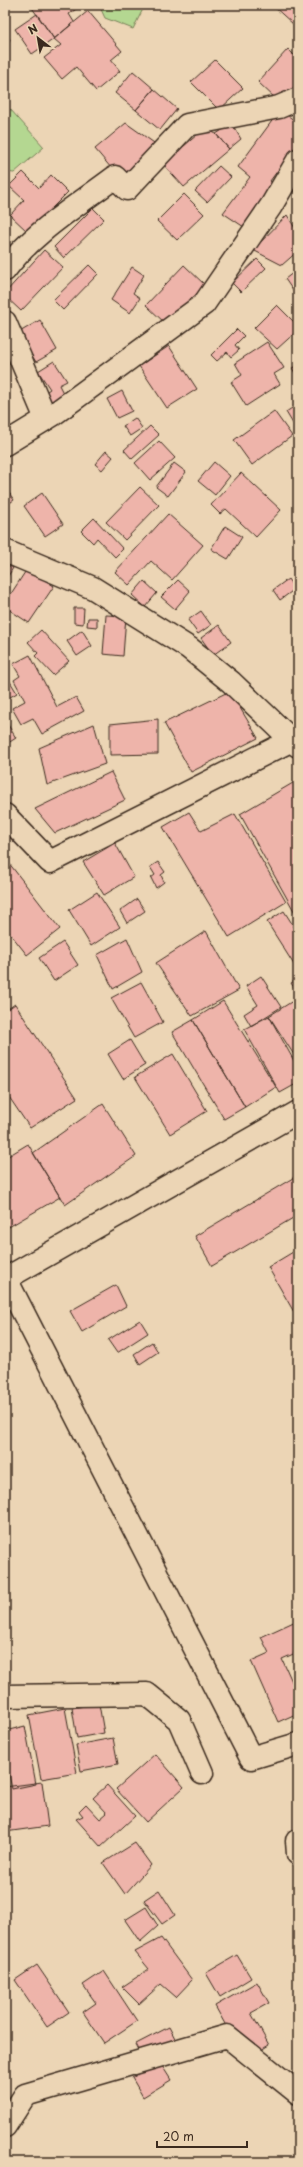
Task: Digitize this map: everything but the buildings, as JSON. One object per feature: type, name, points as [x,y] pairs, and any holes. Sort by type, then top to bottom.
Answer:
[{"type":"street","points":[[5,270],[16,256],[46,229],[115,177],[127,189],[187,125],[279,107],[298,99]]},
{"type":"street","points":[[5,444],[46,419],[204,304],[271,206],[298,160]]},
{"type":"street","points":[[5,322],[46,419]]},
{"type":"street","points":[[5,551],[93,588],[190,648],[231,682],[296,741],[50,862],[5,815]]},
{"type":"street","points":[[298,1112],[8,1272],[251,1758],[298,1744]]},
{"type":"street","points":[[5,1696],[147,1694],[179,1720],[202,1773]]},
{"type":"street","points":[[5,2126],[25,2095],[227,2036],[298,2093]]},
{"type":"green space","points":[[99,5],[145,5],[133,29],[105,18]]},
{"type":"green space","points":[[10,109],[44,147],[14,173],[5,172],[5,113]]}]
